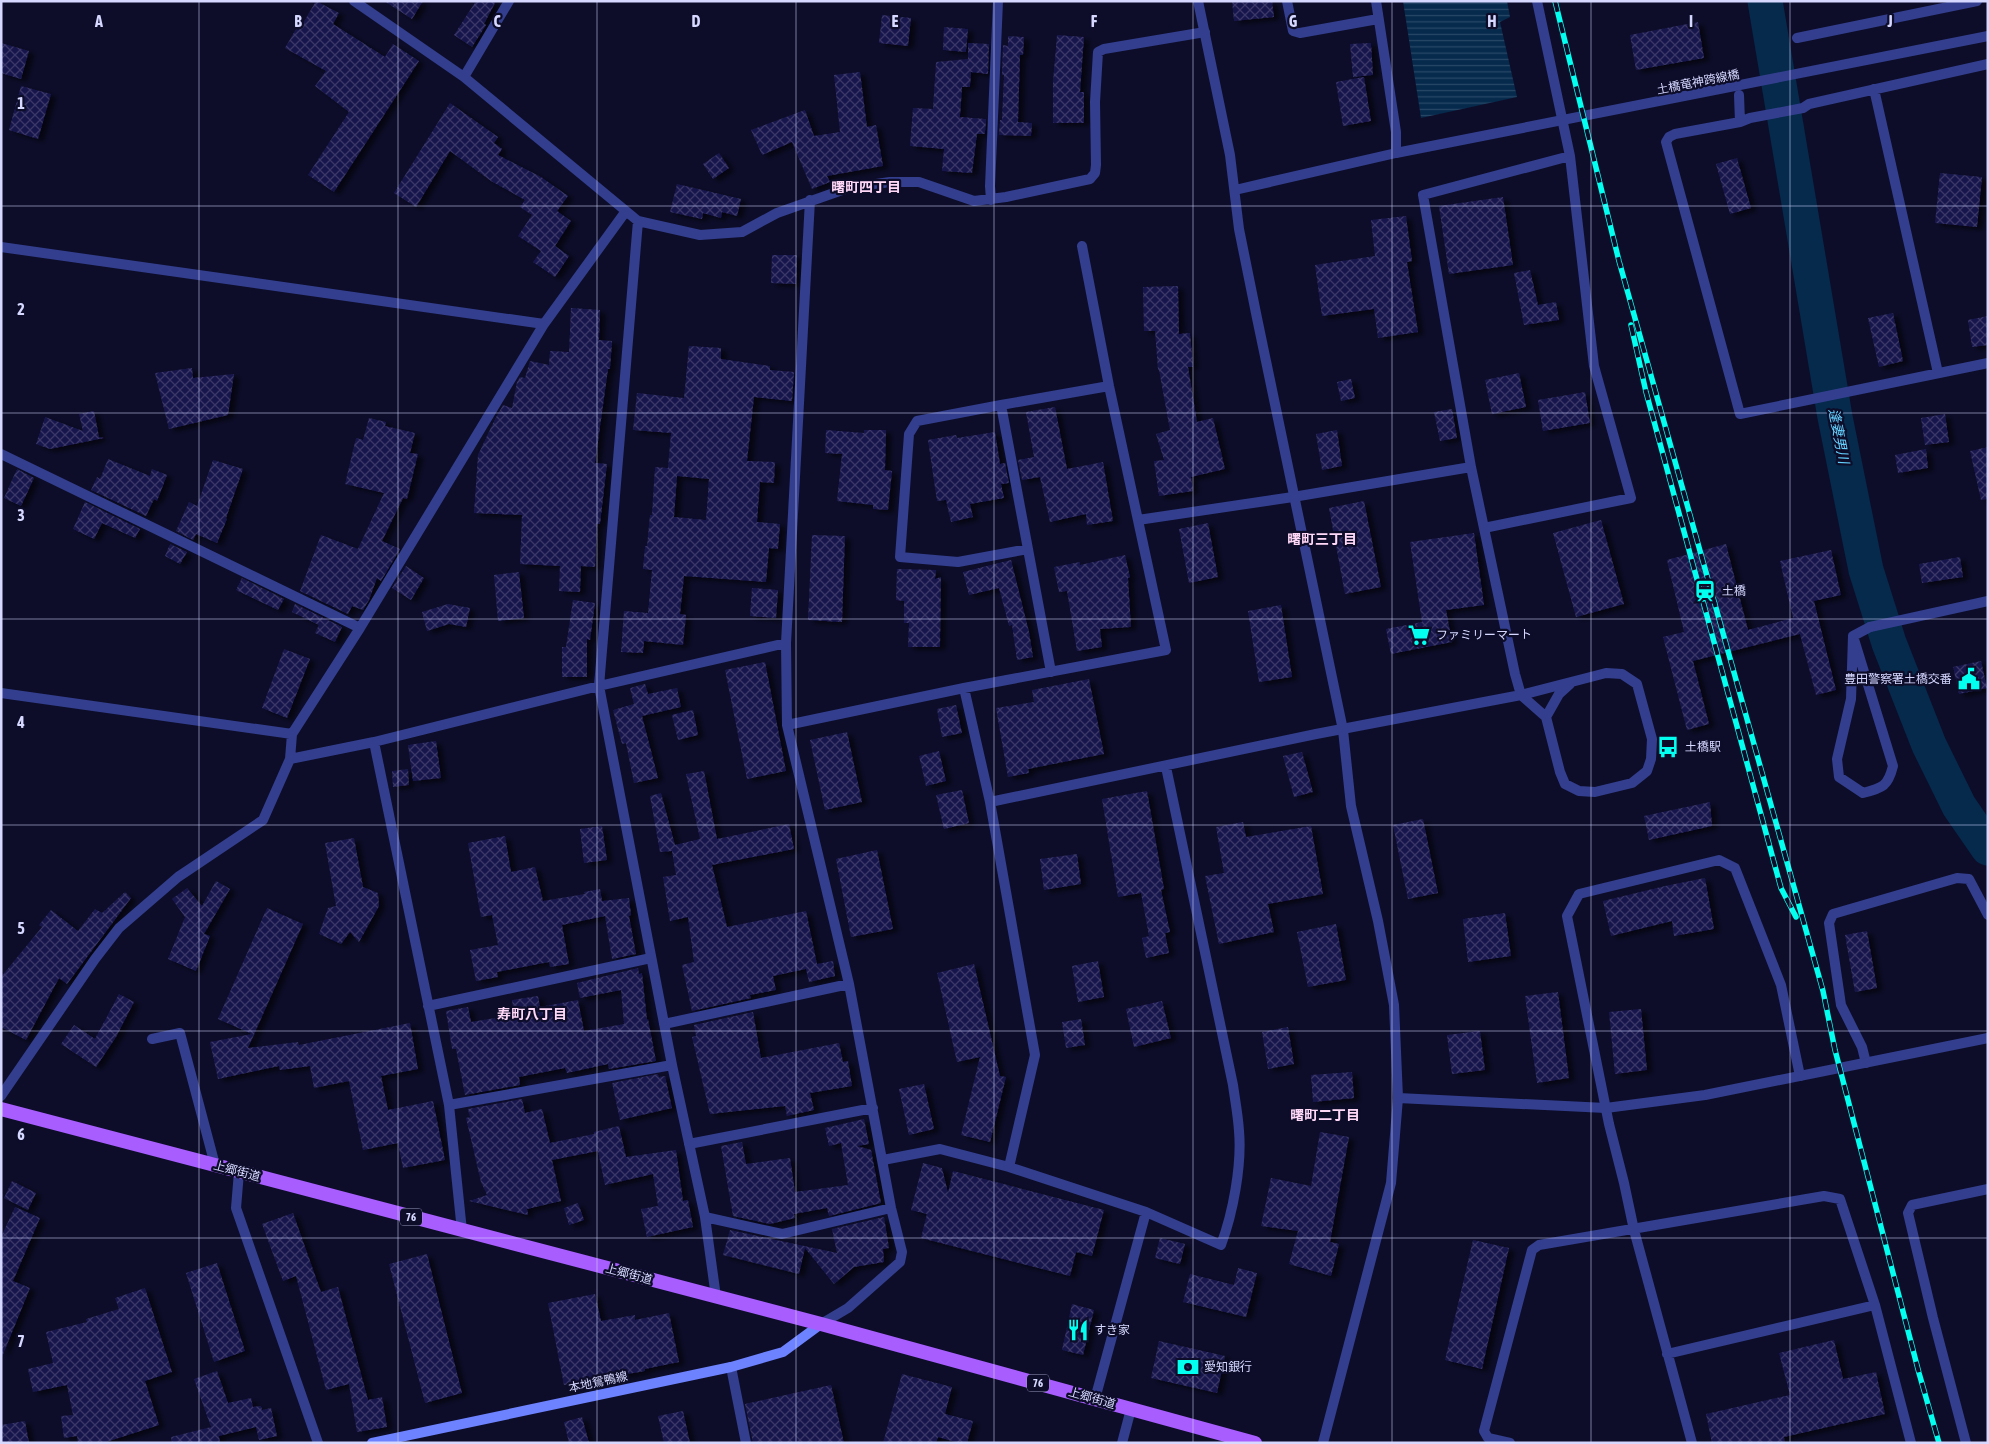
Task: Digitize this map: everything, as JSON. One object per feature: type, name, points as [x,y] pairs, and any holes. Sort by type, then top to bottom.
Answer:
[{"type":"main road","name":"上郷街道","points":[[1,1109],[821,1324],[1255,1443]]},
{"type":"main road","name":"本地鴛鴨線","points":[[372,1443],[731,1367],[782,1352],[821,1324]]},
{"type":"street","points":[[354,1],[464,77],[638,221],[700,235],[742,232],[777,213],[848,188],[890,182],[919,182],[974,201],[991,200],[1090,179],[1095,173],[1095,102],[1098,52],[1104,49],[1205,32]]},
{"type":"street","points":[[464,77],[509,1]]},
{"type":"street","points":[[991,200],[998,1]]},
{"type":"street","points":[[1198,1],[1230,155],[1243,246],[1343,730],[1351,806],[1378,921],[1394,1005],[1398,1098],[1391,1183],[1323,1443]]},
{"type":"street","points":[[1287,1],[1293,31],[1300,33],[1378,18]]},
{"type":"street","points":[[1376,1],[1396,132],[1396,154]]},
{"type":"street","points":[[1484,528],[1630,498],[1594,366],[1570,156],[1537,1]]},
{"type":"street","points":[[1797,38],[1977,1]]},
{"type":"street","name":"土橋竜神跨線橋","points":[[1235,190],[1396,154],[1988,36]]},
{"type":"street","points":[[1988,64],[1809,104],[1803,108],[1675,134],[1669,137],[1666,142],[1740,414],[1988,363]]},
{"type":"street","points":[[1874,89],[1938,373]]},
{"type":"street","points":[[1739,95],[1740,122]]},
{"type":"street","points":[[990,802],[1166,767],[1316,734],[1521,695],[1606,673],[1622,674],[1637,684],[1652,739],[1651,759],[1647,771],[1632,783],[1595,792],[1579,791],[1565,784],[1560,772],[1546,717],[1521,695],[1471,467],[1423,195],[1570,156]]},
{"type":"street","points":[[810,200],[786,643],[787,725],[849,984],[891,1208],[902,1252],[900,1262],[848,1308],[821,1324]]},
{"type":"street","points":[[1,1096],[95,959],[119,928],[178,877],[262,820],[290,759],[292,734],[360,628],[544,324],[626,210]]},
{"type":"street","points":[[638,221],[599,686],[664,1024],[705,1217],[716,1297]]},
{"type":"street","points":[[787,725],[964,688],[1166,650],[1109,386],[1082,246]]},
{"type":"street","points":[[1,247],[544,324]]},
{"type":"street","points":[[1028,549],[958,562],[900,557],[909,434],[917,421],[1109,386]]},
{"type":"street","points":[[1001,405],[1051,672]]},
{"type":"street","points":[[1,454],[360,628]]},
{"type":"street","points":[[1138,520],[1294,497],[1471,467]]},
{"type":"street","points":[[1853,636],[1870,627],[1988,601]]},
{"type":"street","points":[[1853,636],[1893,766],[1889,781],[1879,788],[1863,793],[1839,777],[1837,759],[1851,699],[1853,636]]},
{"type":"street","points":[[290,759],[374,742],[599,686],[786,643]]},
{"type":"street","points":[[1546,717],[1559,694],[1571,682]]},
{"type":"street","points":[[964,688],[990,802],[1034,1055],[1008,1167]]},
{"type":"street","points":[[1,693],[292,734]]},
{"type":"street","points":[[374,742],[449,1105],[462,1231]]},
{"type":"street","points":[[883,1160],[940,1149],[1008,1167],[1146,1212],[1221,1245],[1230,1221],[1236,1179],[1239,1132],[1232,1084],[1166,767]]},
{"type":"street","points":[[1692,1443],[1634,1230],[1606,1108],[1568,916],[1579,894],[1719,860],[1736,868],[1781,985],[1800,1076]]},
{"type":"street","points":[[1866,1063],[1862,1047],[1841,1005],[1829,923],[1833,914],[1957,878],[1969,879],[1988,915]]},
{"type":"street","points":[[428,1006],[651,958]]},
{"type":"street","points":[[664,1024],[849,984]]},
{"type":"street","points":[[152,1038],[180,1033],[215,1165]]},
{"type":"street","points":[[1398,1098],[1606,1108],[1705,1095],[1988,1038]]},
{"type":"street","points":[[449,1105],[672,1064]]},
{"type":"street","points":[[689,1144],[873,1108]]},
{"type":"street","points":[[239,1172],[236,1208],[318,1443]]},
{"type":"street","points":[[1966,1443],[1908,1213],[1912,1205],[1988,1189]]},
{"type":"street","points":[[1510,1443],[1488,1438],[1484,1431],[1532,1250],[1539,1245],[1824,1196],[1840,1199],[1875,1305],[1911,1443]]},
{"type":"street","points":[[705,1217],[782,1234],[891,1208]]},
{"type":"street","points":[[1095,1399],[1146,1212]]},
{"type":"street","points":[[1667,1354],[1875,1305]]},
{"type":"street","points":[[731,1367],[746,1443]]},
{"type":"street","points":[[1122,1443],[1131,1409]]},
{"type":"water","points":[[1403,1],[1507,1],[1510,17],[1500,22],[1517,97],[1421,118]]},
{"type":"building","points":[[316,1],[339,13],[333,24],[385,57],[393,44],[419,61],[334,192],[308,175],[349,112],[315,86],[326,71],[285,48],[296,29],[299,30]]},
{"type":"building","points":[[384,1],[423,1],[412,19]]},
{"type":"building","points":[[476,1],[496,1],[484,24],[486,25],[472,47],[454,35]]},
{"type":"building","points":[[1232,1],[1272,1],[1274,17],[1234,21]]},
{"type":"building","points":[[882,15],[911,18],[908,46],[879,43]]},
{"type":"building","points":[[1698,22],[1704,58],[1636,70],[1630,35]]},
{"type":"building","points":[[944,27],[968,29],[966,52],[943,50]]},
{"type":"building","points":[[1057,35],[1084,37],[1080,92],[1084,92],[1084,123],[1053,123],[1053,82]]},
{"type":"building","points":[[1008,36],[1024,37],[1023,55],[1020,55],[1018,122],[1032,123],[1031,136],[999,135],[1000,120],[1002,120],[1004,75],[1002,75],[1003,45],[1008,46]]},
{"type":"building","points":[[1,43],[29,51],[21,79],[1,73]]},
{"type":"building","points":[[968,43],[989,44],[988,74],[971,72],[970,87],[962,87],[960,117],[986,119],[985,134],[977,134],[972,173],[942,171],[944,149],[910,146],[913,108],[933,109],[936,62],[968,59]]},
{"type":"building","points":[[1371,43],[1373,75],[1353,77],[1350,44]]},
{"type":"building","points":[[860,72],[867,127],[876,125],[883,166],[827,176],[830,182],[812,189],[792,142],[762,155],[751,130],[805,110],[814,136],[840,132],[834,75]]},
{"type":"building","points":[[1364,77],[1371,121],[1343,126],[1336,82]]},
{"type":"building","points":[[21,86],[51,94],[38,139],[9,130]]},
{"type":"building","points":[[450,103],[498,137],[494,143],[502,149],[498,155],[541,177],[568,196],[557,211],[571,221],[555,246],[569,256],[555,277],[533,262],[541,251],[518,236],[532,215],[520,207],[525,200],[491,181],[450,151],[416,207],[394,193]]},
{"type":"building","points":[[719,153],[729,168],[713,179],[703,164]]},
{"type":"building","points":[[1737,158],[1751,208],[1730,214],[1716,164]]},
{"type":"building","points":[[1940,173],[1982,177],[1977,227],[1935,223]]},
{"type":"building","points":[[677,184],[741,199],[737,216],[722,212],[721,218],[703,213],[702,219],[670,212]]},
{"type":"building","points":[[1503,197],[1513,265],[1449,274],[1439,206]]},
{"type":"building","points":[[1406,216],[1412,261],[1407,262],[1418,332],[1378,338],[1374,309],[1322,316],[1315,265],[1375,256],[1371,220]]},
{"type":"building","points":[[772,255],[797,255],[796,284],[771,283]]},
{"type":"building","points":[[1530,270],[1538,305],[1556,302],[1559,320],[1524,325],[1514,273]]},
{"type":"building","points":[[1178,286],[1179,334],[1190,333],[1193,367],[1188,367],[1197,422],[1213,418],[1225,469],[1191,477],[1193,491],[1159,496],[1154,461],[1164,460],[1156,434],[1170,430],[1158,370],[1155,331],[1144,331],[1143,287]]},
{"type":"building","points":[[571,308],[600,310],[599,340],[612,341],[610,369],[608,369],[595,463],[607,464],[600,524],[597,524],[595,567],[581,566],[580,592],[559,591],[560,566],[520,564],[522,515],[474,513],[478,455],[495,419],[503,405],[512,408],[517,382],[520,377],[525,378],[530,361],[549,365],[550,351],[569,352]]},
{"type":"building","points":[[1893,313],[1903,361],[1879,367],[1868,318]]},
{"type":"building","points":[[1988,316],[1988,345],[1972,347],[1968,320]]},
{"type":"building","points":[[689,346],[721,348],[721,359],[770,366],[770,370],[794,372],[792,401],[754,397],[747,461],[775,462],[774,483],[760,482],[757,522],[780,524],[778,549],[769,548],[766,582],[684,576],[680,614],[686,615],[683,645],[644,641],[643,653],[621,652],[624,611],[648,613],[652,570],[643,569],[650,515],[652,515],[655,467],[668,468],[671,433],[633,430],[637,393],[684,398]],"holes":[[[677,476],[709,479],[706,520],[674,517]]]},
{"type":"building","points":[[192,368],[193,378],[234,374],[228,415],[169,429],[155,373]]},
{"type":"building","points":[[1519,373],[1526,407],[1492,414],[1485,380]]},
{"type":"building","points":[[1351,379],[1355,398],[1341,401],[1337,382]]},
{"type":"building","points":[[1585,392],[1590,423],[1543,431],[1538,400]]},
{"type":"building","points":[[1055,407],[1067,469],[1103,462],[1113,521],[1087,525],[1086,514],[1050,522],[1040,477],[1022,480],[1018,460],[1034,457],[1026,412]]},
{"type":"building","points":[[1452,409],[1457,438],[1440,441],[1434,412]]},
{"type":"building","points":[[94,411],[99,437],[104,438],[50,449],[36,444],[45,417],[83,431],[79,414]]},
{"type":"building","points":[[1945,414],[1949,442],[1925,445],[1921,418]]},
{"type":"building","points":[[369,418],[386,422],[385,426],[415,433],[410,453],[418,454],[407,499],[403,498],[382,541],[400,549],[381,581],[377,578],[363,610],[352,606],[348,614],[300,591],[321,535],[358,549],[384,493],[345,484],[356,438],[363,440]]},
{"type":"building","points":[[826,430],[864,433],[864,430],[886,430],[885,470],[892,471],[888,510],[873,509],[873,505],[837,501],[842,454],[825,453]]},
{"type":"building","points":[[1337,430],[1342,466],[1322,470],[1316,434]]},
{"type":"building","points":[[995,432],[1000,464],[1005,463],[1009,483],[1001,484],[1004,498],[970,504],[973,517],[951,522],[946,500],[937,501],[928,440],[956,435],[957,438]]},
{"type":"building","points":[[1988,447],[1988,499],[1981,500],[1970,451]]},
{"type":"building","points":[[1926,449],[1928,468],[1898,473],[1895,455]]},
{"type":"building","points":[[108,459],[150,476],[152,469],[167,475],[157,501],[154,499],[146,516],[91,490],[97,477],[100,479]]},
{"type":"building","points":[[213,460],[243,469],[217,543],[196,534],[193,540],[176,531],[189,502],[197,506]]},
{"type":"building","points":[[17,469],[34,478],[21,506],[4,498]]},
{"type":"building","points":[[1364,501],[1381,587],[1345,594],[1329,508]]},
{"type":"building","points":[[85,502],[140,529],[135,538],[102,523],[94,539],[73,529]]},
{"type":"building","points":[[1601,520],[1624,604],[1576,617],[1553,533]]},
{"type":"building","points":[[1208,523],[1218,577],[1189,583],[1179,529]]},
{"type":"building","points":[[1474,533],[1484,605],[1446,610],[1452,642],[1391,654],[1386,629],[1422,622],[1410,542]]},
{"type":"building","points":[[812,535],[845,536],[842,622],[808,620]]},
{"type":"building","points":[[170,544],[187,552],[180,564],[165,556]]},
{"type":"building","points":[[1726,544],[1748,630],[1793,618],[1780,561],[1831,550],[1841,595],[1814,601],[1836,690],[1816,695],[1800,634],[1693,661],[1709,724],[1687,730],[1663,637],[1684,632],[1667,560]]},
{"type":"building","points":[[1125,555],[1130,577],[1128,578],[1131,627],[1100,629],[1102,647],[1077,651],[1067,591],[1059,592],[1054,567],[1080,562],[1080,565]]},
{"type":"building","points":[[1960,557],[1963,577],[1922,583],[1919,564]]},
{"type":"building","points":[[1011,560],[1029,632],[1033,657],[1017,660],[1012,625],[1009,626],[999,588],[969,595],[963,572]]},
{"type":"building","points":[[406,566],[424,578],[411,600],[392,588]]},
{"type":"building","points":[[897,569],[936,570],[935,579],[941,577],[940,647],[908,647],[909,623],[904,623],[904,601],[896,600]]},
{"type":"building","points":[[519,572],[524,618],[498,621],[494,575]]},
{"type":"building","points":[[242,578],[284,599],[278,610],[236,590]]},
{"type":"building","points":[[752,588],[778,590],[776,618],[750,616]]},
{"type":"building","points":[[573,600],[595,603],[590,640],[587,639],[587,677],[562,677],[562,647],[566,647]]},
{"type":"building","points":[[295,604],[342,627],[335,642],[315,633],[319,625],[292,612]]},
{"type":"building","points":[[448,604],[470,608],[466,627],[449,624],[427,631],[422,612]]},
{"type":"building","points":[[1281,605],[1292,677],[1259,682],[1248,611]]},
{"type":"building","points":[[284,649],[310,659],[287,718],[262,708]]},
{"type":"building","points":[[1981,661],[1987,688],[1959,694],[1953,667]]},
{"type":"building","points":[[765,662],[786,771],[747,779],[725,670]]},
{"type":"building","points":[[1089,679],[1104,754],[1028,769],[1029,773],[1008,777],[996,708],[1034,702],[1032,690]]},
{"type":"building","points":[[645,684],[648,694],[677,688],[681,707],[642,716],[658,778],[634,783],[626,743],[622,744],[613,710],[634,704],[630,688]]},
{"type":"building","points":[[956,705],[962,733],[942,737],[937,709]]},
{"type":"building","points":[[693,710],[698,735],[678,740],[672,715]]},
{"type":"building","points":[[847,732],[862,802],[825,810],[810,740]]},
{"type":"building","points":[[436,741],[441,778],[413,781],[408,745]]},
{"type":"building","points":[[939,751],[946,781],[926,786],[919,756]]},
{"type":"building","points":[[1302,752],[1313,792],[1294,797],[1283,756]]},
{"type":"building","points":[[408,769],[409,785],[393,787],[392,771]]},
{"type":"building","points":[[704,771],[717,839],[789,824],[794,849],[712,865],[727,927],[806,911],[817,964],[833,961],[835,976],[809,982],[806,969],[773,976],[776,990],[750,995],[751,998],[692,1011],[682,965],[694,962],[688,917],[670,921],[663,877],[676,875],[672,851],[660,852],[650,796],[661,793],[675,845],[700,839],[686,774]]},
{"type":"building","points":[[962,790],[969,823],[944,829],[936,795]]},
{"type":"building","points":[[1147,791],[1164,889],[1161,890],[1170,932],[1165,933],[1169,953],[1146,958],[1142,938],[1149,936],[1141,893],[1118,897],[1102,799]]},
{"type":"building","points":[[1710,802],[1712,826],[1649,840],[1644,816]]},
{"type":"building","points":[[1423,819],[1438,893],[1408,899],[1393,825]]},
{"type":"building","points":[[1243,822],[1246,837],[1311,826],[1323,894],[1268,904],[1274,932],[1219,944],[1205,876],[1224,873],[1216,827]]},
{"type":"building","points":[[602,826],[607,860],[584,863],[580,829]]},
{"type":"building","points":[[505,836],[511,872],[535,867],[543,901],[585,894],[584,892],[600,889],[602,901],[629,898],[631,915],[629,916],[636,954],[612,959],[605,916],[562,925],[569,964],[550,967],[549,962],[497,972],[498,977],[476,981],[470,950],[498,945],[492,915],[481,917],[468,843]]},
{"type":"building","points":[[354,838],[363,887],[378,893],[379,906],[359,942],[350,932],[341,944],[319,934],[328,908],[336,906],[325,843]]},
{"type":"building","points":[[877,850],[893,929],[851,937],[836,859]]},
{"type":"building","points":[[1077,854],[1081,884],[1044,890],[1040,859]]},
{"type":"building","points":[[1705,878],[1714,929],[1674,936],[1672,921],[1611,936],[1603,901]]},
{"type":"building","points":[[216,881],[230,889],[204,934],[210,936],[196,971],[168,959],[185,917],[172,899],[187,888],[202,906]]},
{"type":"building","points":[[125,892],[131,898],[67,984],[59,978],[26,1040],[1,1027],[1,977],[42,927],[39,925],[51,910],[78,931],[95,909],[102,913]]},
{"type":"building","points":[[267,908],[303,924],[248,1048],[298,1042],[299,1045],[410,1023],[418,1069],[381,1076],[388,1110],[433,1101],[445,1160],[403,1168],[398,1143],[363,1150],[349,1081],[314,1088],[310,1066],[280,1070],[279,1066],[218,1079],[210,1042],[252,1034],[218,1019]]},
{"type":"building","points":[[1505,913],[1511,956],[1468,962],[1463,919]]},
{"type":"building","points":[[1336,924],[1346,980],[1308,987],[1297,932]]},
{"type":"building","points":[[1867,931],[1877,988],[1855,992],[1845,935]]},
{"type":"building","points":[[1098,961],[1104,997],[1078,1002],[1072,966]]},
{"type":"building","points":[[974,964],[1000,1076],[1006,1077],[990,1142],[961,1135],[980,1057],[957,1062],[937,973]]},
{"type":"building","points":[[638,968],[639,974],[642,973],[647,1020],[656,1061],[609,1069],[608,1064],[567,1073],[565,1068],[519,1077],[520,1085],[465,1095],[456,1049],[452,1049],[446,1011],[468,1007],[471,1022],[514,1015],[512,1000],[538,996],[540,1007],[578,1000],[584,1031],[624,1024],[621,990],[580,998],[577,983]]},
{"type":"building","points":[[1558,992],[1569,1078],[1537,1083],[1525,996]]},
{"type":"building","points":[[119,994],[134,1002],[116,1037],[96,1067],[61,1044],[74,1025],[95,1039]]},
{"type":"building","points":[[1162,1001],[1171,1038],[1134,1047],[1126,1009]]},
{"type":"building","points":[[1641,1009],[1647,1070],[1615,1074],[1609,1012]]},
{"type":"building","points":[[753,1012],[761,1058],[839,1043],[843,1062],[848,1061],[852,1086],[810,1093],[814,1110],[787,1116],[785,1106],[710,1114],[692,1037],[696,1036],[694,1025]]},
{"type":"building","points":[[1081,1019],[1085,1045],[1066,1048],[1062,1022]]},
{"type":"building","points":[[1288,1027],[1294,1064],[1268,1069],[1262,1032]]},
{"type":"building","points":[[1480,1031],[1485,1070],[1452,1074],[1447,1035]]},
{"type":"building","points":[[1352,1072],[1354,1098],[1313,1102],[1311,1075]]},
{"type":"building","points":[[658,1074],[659,1077],[665,1076],[672,1108],[620,1120],[612,1083]]},
{"type":"building","points":[[924,1084],[934,1129],[909,1135],[899,1089]]},
{"type":"building","points":[[522,1099],[525,1113],[542,1109],[550,1143],[594,1134],[594,1132],[619,1126],[626,1157],[676,1150],[683,1201],[688,1200],[693,1227],[647,1237],[641,1209],[658,1206],[653,1174],[605,1185],[598,1151],[552,1160],[561,1201],[527,1209],[528,1215],[469,1201],[487,1195],[481,1182],[466,1118],[470,1117],[468,1109]]},
{"type":"building","points":[[864,1119],[869,1144],[857,1146],[871,1150],[881,1203],[829,1216],[827,1208],[794,1214],[795,1218],[770,1224],[733,1216],[721,1146],[742,1142],[746,1164],[790,1158],[795,1192],[848,1185],[841,1143],[829,1146],[825,1128]]},
{"type":"building","points":[[1320,1132],[1349,1137],[1330,1242],[1339,1244],[1331,1276],[1289,1264],[1298,1231],[1261,1226],[1271,1178],[1311,1186]]},
{"type":"building","points":[[923,1163],[942,1168],[948,1193],[953,1171],[1104,1210],[1092,1256],[1076,1252],[1070,1276],[921,1238],[927,1214],[911,1210]]},
{"type":"building","points":[[12,1181],[36,1193],[28,1210],[4,1198]]},
{"type":"building","points":[[578,1203],[584,1220],[569,1225],[564,1208]]},
{"type":"building","points":[[15,1207],[40,1218],[13,1281],[30,1288],[2,1357],[1,1237]]},
{"type":"building","points":[[293,1213],[321,1292],[338,1287],[368,1400],[382,1397],[387,1427],[357,1432],[349,1384],[326,1390],[296,1276],[283,1281],[262,1224]]},
{"type":"building","points":[[884,1217],[889,1248],[883,1249],[884,1262],[854,1267],[834,1284],[805,1248],[799,1274],[723,1255],[730,1230],[837,1253],[832,1229]]},
{"type":"building","points":[[1160,1238],[1185,1244],[1180,1264],[1155,1258]]},
{"type":"building","points":[[1473,1240],[1509,1248],[1482,1369],[1445,1360]]},
{"type":"building","points":[[427,1254],[462,1393],[425,1403],[389,1264]]},
{"type":"building","points":[[217,1263],[245,1351],[214,1362],[186,1273]]},
{"type":"building","points":[[1238,1268],[1257,1273],[1246,1317],[1183,1302],[1190,1274],[1234,1285]]},
{"type":"building","points":[[145,1288],[172,1372],[145,1381],[159,1425],[103,1443],[78,1443],[77,1436],[64,1438],[61,1416],[73,1415],[67,1385],[33,1392],[28,1369],[53,1363],[46,1332],[87,1322],[86,1319],[119,1309],[115,1298]]},
{"type":"building","points":[[595,1294],[601,1321],[635,1315],[635,1320],[669,1313],[679,1362],[645,1369],[645,1371],[564,1385],[548,1303]]},
{"type":"building","name":"すき家","points":[[1072,1304],[1094,1310],[1083,1355],[1062,1350]]},
{"type":"building","points":[[1834,1340],[1843,1379],[1876,1372],[1885,1414],[1784,1437],[1785,1443],[1712,1443],[1706,1414],[1790,1395],[1779,1353]]},
{"type":"building","name":"愛知銀行","points":[[1159,1341],[1225,1356],[1217,1393],[1151,1378]]},
{"type":"building","points":[[217,1371],[228,1403],[251,1398],[253,1407],[261,1406],[262,1410],[271,1408],[277,1436],[259,1440],[256,1427],[219,1436],[220,1443],[172,1443],[171,1437],[211,1427],[194,1379]]},
{"type":"building","points":[[902,1374],[952,1387],[945,1414],[973,1421],[967,1443],[959,1443],[938,1437],[936,1443],[883,1443]]},
{"type":"building","points":[[831,1385],[844,1443],[753,1443],[745,1404]]},
{"type":"building","points":[[683,1411],[690,1443],[664,1443],[658,1416]]},
{"type":"building","points":[[582,1417],[589,1443],[569,1443],[564,1422]]},
{"type":"building","points":[[25,1421],[29,1443],[1,1443],[1,1425]]},
{"type":"waterway","name":"逢妻男川","points":[[1765,1],[1835,417],[1866,570],[1889,643],[1929,745],[1959,806],[1988,848]]},
{"type":"railway","points":[[1555,1],[1619,261],[1823,991],[1835,1050],[1939,1443]]},
{"type":"railway","points":[[1631,325],[1646,392],[1781,888],[1796,917]]},
{"type":"place","name":"土橋","points":[[1705,591]]},
{"type":"place","name":"ファミリーマート","points":[[1419,635]]},
{"type":"place","name":"豊田警察署土橋交番","points":[[1969,679]]},
{"type":"place","name":"土橋駅","points":[[1668,747]]},
{"type":"place","name":"すき家","points":[[1078,1330]]},
{"type":"place","name":"愛知銀行","points":[[1188,1367]]},
{"type":"district","name":"曙町四丁目","points":[[866,187]]},
{"type":"district","name":"曙町三丁目","points":[[1322,539]]},
{"type":"district","name":"寿町八丁目","points":[[532,1014]]},
{"type":"district","name":"曙町二丁目","points":[[1325,1115]]}]
